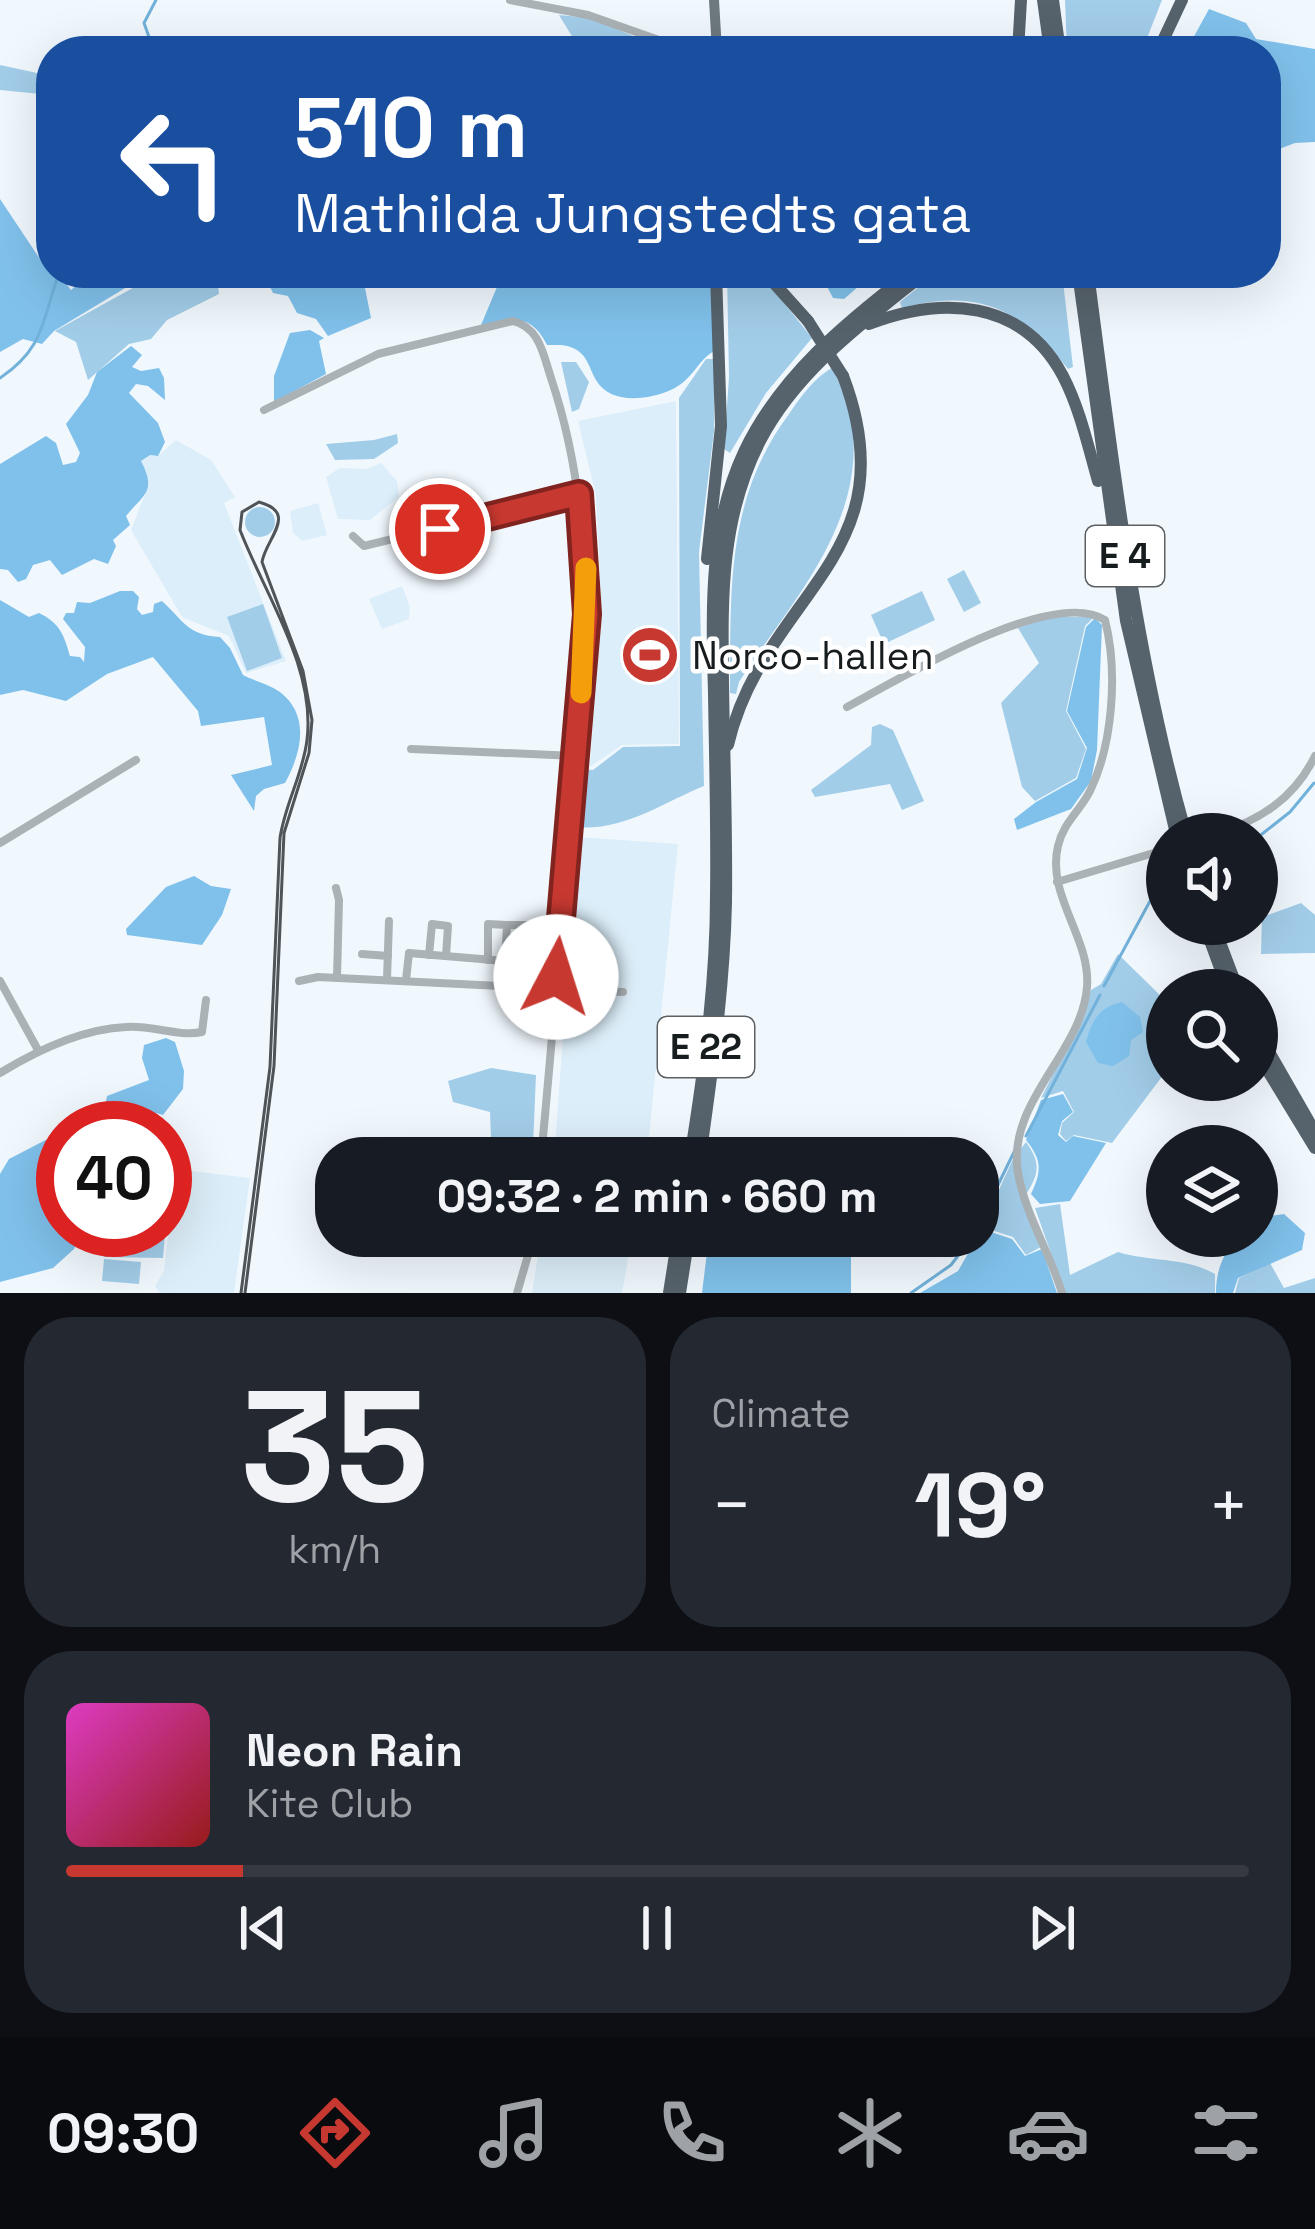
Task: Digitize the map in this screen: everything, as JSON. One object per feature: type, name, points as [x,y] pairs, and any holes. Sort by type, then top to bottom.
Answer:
[{"type":"highway","points":[[1019,36],[1021,0]]},
{"type":"highway","points":[[1043,0],[1048,36]]},
{"type":"highway","points":[[1057,0],[1059,36]]},
{"type":"highway","points":[[1166,36],[1186,0]]},
{"type":"highway","points":[[1173,36],[1186,0]]},
{"type":"highway","points":[[712,608],[708,544],[721,426],[716,288]]},
{"type":"highway","points":[[724,764],[735,717],[756,668],[830,567],[855,513],[862,477],[861,440],[843,376],[808,321],[778,288]]},
{"type":"highway","name":"E 22","points":[[693,1137],[716,935],[712,608],[717,543],[752,435],[786,384],[892,288]]},
{"type":"highway","points":[[857,328],[907,288]]},
{"type":"highway","name":"E 4","points":[[1080,288],[1110,524],[1136,671],[1171,813]]},
{"type":"highway","name":"E 4","points":[[1090,288],[1144,668],[1181,813]]},
{"type":"highway","points":[[857,328],[916,308],[958,306],[994,315],[1029,335],[1051,357],[1071,393],[1110,524]]},
{"type":"highway","name":"E 22","points":[[703,1137],[723,970],[723,569],[730,520],[740,474],[794,389],[857,328]]},
{"type":"highway","points":[[1278,1068],[1315,1132]]},
{"type":"highway","points":[[1278,1087],[1315,1148]]},
{"type":"highway","points":[[669,1293],[675,1257]]},
{"type":"highway","points":[[680,1293],[686,1257]]},
{"type":"main road","points":[[713,0],[714,36]]},
{"type":"street","points":[[510,0],[588,15],[648,36]]},
{"type":"street","points":[[264,410],[390,350],[513,321],[535,334],[553,384],[579,494],[587,614],[543,1137]]},
{"type":"street","points":[[352,536],[364,546],[579,494]]},
{"type":"street","points":[[847,707],[1014,624],[1067,613],[1105,620],[1110,698],[1105,748],[1091,788],[1064,826],[1057,849],[1057,881],[1084,957],[1087,993],[1028,1112],[1017,1161],[1022,1187],[1062,1293]]},
{"type":"street","points":[[411,749],[575,756]]},
{"type":"street","points":[[1265,813],[1308,772],[1315,756]]},
{"type":"street","points":[[0,843],[136,760]]},
{"type":"street","points":[[1057,881],[1146,855]]},
{"type":"street","points":[[336,888],[337,978]]},
{"type":"street","points":[[387,980],[389,921]]},
{"type":"street","points":[[429,955],[432,924],[438,923],[448,926],[446,956]]},
{"type":"street","points":[[488,960],[488,924],[535,925]]},
{"type":"street","points":[[505,983],[507,925]]},
{"type":"street","points":[[406,980],[409,953],[505,962]]},
{"type":"street","points":[[362,954],[388,956]]},
{"type":"street","points":[[0,981],[38,1050]]},
{"type":"street","points":[[299,981],[505,983],[623,992]]},
{"type":"street","points":[[0,1073],[38,1050],[122,1027],[200,1033],[206,1000]]},
{"type":"street","points":[[517,1293],[524,1257]]},
{"type":"shaded area","points":[[1065,0],[1162,0],[1148,36],[1066,36]]},
{"type":"shaded area","points":[[1209,9],[1246,23],[1254,36],[1194,36]]},
{"type":"shaded area","points":[[559,15],[591,18],[633,36],[572,36]]},
{"type":"shaded area","points":[[1281,43],[1315,49],[1315,142],[1281,148]]},
{"type":"shaded area","points":[[0,65],[36,73],[36,94],[0,90]]},
{"type":"shaded area","points":[[0,199],[36,253],[36,288],[125,288],[54,331],[42,344],[23,339],[0,352]]},
{"type":"shaded area","points":[[133,288],[218,288],[219,294],[167,320],[151,339],[129,344],[88,380],[76,342],[55,331]]},
{"type":"shaded area","points":[[270,288],[365,288],[371,318],[328,336],[316,319],[297,313],[288,296]]},
{"type":"shaded area","points":[[497,288],[711,288],[716,350],[675,388],[628,398],[602,388],[579,352],[569,346],[547,345],[527,323],[511,320],[481,325]]},
{"type":"shaded area","points":[[727,288],[772,288],[812,338],[766,393],[730,453],[724,449]]},
{"type":"shaded area","points":[[828,288],[857,288],[844,299],[833,298]]},
{"type":"shaded area","points":[[917,288],[1064,288],[1073,367],[1068,369],[1032,331],[996,308],[954,301],[902,308],[900,302]]},
{"type":"shaded area","points":[[310,330],[324,338],[319,341],[326,374],[274,402],[274,376],[290,333]]},
{"type":"shaded area","points":[[131,346],[142,355],[132,367],[141,371],[159,368],[164,378],[165,400],[148,386],[136,384],[129,393],[158,423],[165,442],[158,456],[141,461],[148,480],[146,492],[126,516],[130,525],[113,540],[116,546],[108,564],[94,559],[62,575],[50,560],[33,565],[26,579],[18,582],[8,570],[0,569],[0,464],[46,436],[56,443],[63,465],[76,462],[80,453],[66,424],[88,395],[97,372]]},
{"type":"shaded area","points":[[706,359],[714,359],[714,431],[699,552],[704,786],[626,821],[574,827],[580,769],[593,770],[623,747],[680,746],[679,398]]},
{"type":"shaded area","points":[[561,362],[576,362],[589,382],[579,409],[572,412]]},
{"type":"shaded area","points":[[833,367],[853,430],[846,500],[800,594],[739,682],[736,694],[730,693],[732,583],[742,513],[768,446],[799,400]]},
{"type":"shaded area","points":[[676,401],[679,744],[622,745],[590,767],[601,597],[596,496],[578,421]]},
{"type":"shaded area","points":[[397,434],[398,443],[374,459],[335,460],[326,444],[374,440]]},
{"type":"shaded area","points":[[176,440],[211,460],[235,497],[224,503],[286,661],[246,673],[229,636],[182,617],[131,530],[149,484],[141,461],[158,456]]},
{"type":"shaded area","points":[[381,463],[397,481],[399,497],[370,520],[338,519],[326,477],[340,468],[367,469]]},
{"type":"shaded area","points":[[318,503],[327,535],[302,541],[293,533],[290,511]]},
{"type":"shaded area","points":[[260,507],[275,522],[260,537],[245,522]]},
{"type":"shaded area","points":[[964,570],[981,603],[964,612],[947,579]]},
{"type":"shaded area","points":[[402,586],[409,619],[382,629],[369,599]]},
{"type":"shaded area","points":[[133,591],[139,597],[137,609],[142,615],[153,612],[154,604],[162,601],[193,630],[220,637],[243,675],[276,689],[290,702],[299,724],[295,760],[285,783],[256,796],[254,811],[231,775],[272,765],[264,717],[201,726],[198,711],[153,657],[107,674],[66,701],[23,690],[0,695],[0,600],[29,617],[39,613],[52,621],[70,656],[84,662],[85,647],[63,619],[66,613],[74,613],[77,602],[90,603]]},
{"type":"shaded area","points":[[922,591],[935,620],[884,644],[871,615]]},
{"type":"shaded area","points":[[263,604],[282,658],[247,671],[227,617]]},
{"type":"shaded area","points":[[1047,617],[1094,617],[1085,626],[1066,711],[1086,749],[1076,778],[1035,801],[1022,787],[1001,703],[1039,663],[1018,628]]},
{"type":"shaded area","points":[[1095,618],[1102,625],[1097,750],[1091,781],[1071,809],[1017,830],[1014,819],[1077,779],[1087,748],[1067,711],[1086,627]]},
{"type":"shaded area","points":[[880,724],[893,730],[924,801],[902,810],[890,784],[815,797],[811,790],[871,745],[872,727]]},
{"type":"shaded area","points":[[578,837],[678,844],[649,1137],[556,1137]]},
{"type":"shaded area","points":[[194,876],[211,886],[231,889],[222,915],[202,945],[127,935],[126,929],[166,887]]},
{"type":"shaded area","points":[[1301,903],[1315,915],[1315,953],[1261,954],[1261,945],[1278,945],[1278,911]]},
{"type":"shaded area","points":[[1118,954],[1146,981],[1146,1098],[1112,1143],[1074,1135],[1066,1141],[1060,1134],[1062,1123],[1074,1112],[1063,1091],[1041,1098],[1091,990],[1101,984]]},
{"type":"shaded area","points":[[1122,1002],[1140,1017],[1143,1032],[1131,1040],[1129,1056],[1113,1066],[1098,1063],[1086,1042],[1091,1027],[1102,1011]]},
{"type":"shaded area","points":[[166,1038],[175,1042],[184,1071],[183,1089],[174,1101],[106,1101],[107,1096],[149,1080],[142,1058],[144,1045]]},
{"type":"shaded area","points":[[491,1068],[536,1075],[533,1137],[491,1137],[490,1112],[453,1102],[448,1081]]},
{"type":"shaded area","points":[[1063,1094],[1073,1112],[1062,1121],[1058,1135],[1066,1142],[1073,1136],[1106,1143],[1070,1201],[1040,1204],[1031,1194],[1038,1160],[1026,1140],[1041,1100]]},
{"type":"shaded area","points":[[1026,1142],[1035,1157],[1032,1184],[1023,1199],[1041,1247],[1026,1255],[1013,1237],[999,1232],[999,1190]]},
{"type":"shaded area","points":[[36,1145],[36,1257],[65,1257],[53,1268],[0,1282],[0,1174],[9,1159]]},
{"type":"shaded area","points":[[192,1171],[250,1178],[234,1293],[160,1293],[155,1286],[166,1257],[192,1257]]},
{"type":"shaded area","points":[[1060,1204],[1070,1275],[1118,1252],[1204,1269],[1215,1274],[1215,1293],[1065,1293],[1035,1208]]},
{"type":"shaded area","points":[[1284,1214],[1305,1233],[1302,1250],[1238,1278],[1233,1293],[1216,1293],[1224,1257],[1278,1257],[1278,1215]]},
{"type":"shaded area","points":[[999,1235],[1012,1239],[1025,1256],[1042,1249],[1057,1293],[920,1293],[958,1271],[966,1257],[999,1257]]},
{"type":"shaded area","points":[[538,1257],[628,1257],[622,1293],[532,1293]]},
{"type":"shaded area","points":[[706,1257],[851,1257],[851,1293],[702,1293]]},
{"type":"shaded area","points":[[104,1259],[141,1262],[139,1284],[102,1281]]},
{"type":"shaded area","points":[[1270,1263],[1284,1288],[1315,1278],[1315,1293],[1235,1293],[1239,1278]]},
{"type":"waterway","points":[[149,36],[144,23],[156,0]]},
{"type":"waterway","points":[[0,378],[34,344],[54,288]]},
{"type":"waterway","points":[[1278,821],[1314,783]]},
{"type":"waterway","points":[[1104,986],[1146,908]]},
{"type":"waterway","points":[[1026,1136],[1100,995]]},
{"type":"waterway","points":[[999,1183],[1014,1152]]},
{"type":"waterway","points":[[911,1293],[957,1257]]},
{"type":"tram line","points":[[241,1293],[270,1067],[280,838],[305,753],[308,713],[286,632],[240,530],[242,512],[259,502],[271,507],[279,519],[262,562],[303,671],[312,720],[309,753],[284,833],[274,1066],[245,1293]]},
{"type":"slow traffic","points":[[581,693],[586,568]]},
{"type":"place","name":"Norco-hallen","points":[[650,655]]},
{"type":"route","points":[[440,529],[579,494],[587,614],[556,977]]}]
